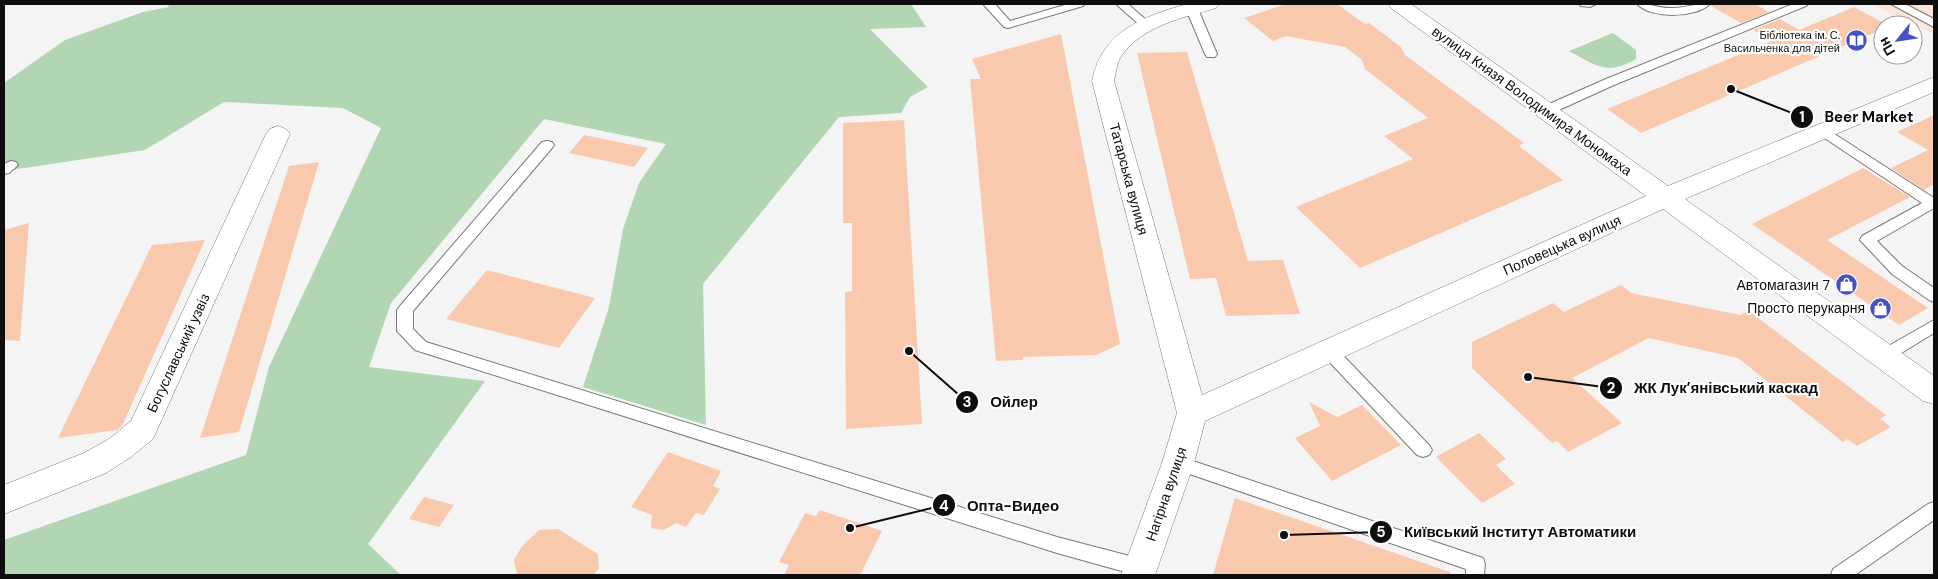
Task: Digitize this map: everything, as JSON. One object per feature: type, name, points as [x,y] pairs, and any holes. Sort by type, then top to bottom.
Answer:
[{"type":"street","name":"вулиця Князя Володимира Мономаха","points":[[1398,4],[1934,392]]},
{"type":"street","name":"Татарська вулиця","points":[[1192,413],[1103,82],[1106,64],[1113,52],[1129,37],[1147,26],[1201,6]]},
{"type":"street","name":"Половецька вулиця","points":[[1192,413],[1666,198],[1822,130],[1934,84]]},
{"type":"street","name":"Богуславський узвіз","points":[[4,500],[95,463],[120,448],[142,430],[278,134]]},
{"type":"street","name":"Нагірна вулиця","points":[[1139,571],[1178,463],[1192,413]]},
{"type":"lane","points":[[989,4],[1008,25],[1079,4]]},
{"type":"lane","points":[[1122,4],[1147,26]]},
{"type":"lane","points":[[1585,4],[1590,4]]},
{"type":"lane","points":[[1643,4],[1660,12],[1686,10],[1704,4]]},
{"type":"lane","points":[[1545,111],[1797,4]]},
{"type":"lane","points":[[1897,4],[1934,24]]},
{"type":"lane","points":[[1201,6],[1211,54]]},
{"type":"lane","points":[[1822,130],[1932,203],[1867,240],[1897,270],[1934,296]]},
{"type":"lane","points":[[547,146],[405,310],[405,332],[421,346],[1139,571]]},
{"type":"lane","points":[[1884,356],[1934,326]]},
{"type":"lane","points":[[1328,350],[1422,450]]},
{"type":"lane","points":[[1178,463],[1476,564],[1475,575]]},
{"type":"lane","points":[[1840,575],[1934,510]]},
{"type":"shaded area","points":[[1870,4],[1934,4],[1934,34],[1923,29],[1923,15],[1893,15]]},
{"type":"green space","points":[[167,4],[911,4],[926,27],[870,29],[928,87],[910,97],[901,113],[839,117],[703,284],[706,425],[583,387],[609,307],[623,229],[639,183],[666,144],[544,119],[391,303],[369,367],[485,381],[368,544],[401,575],[4,575],[4,540],[246,455],[269,367],[381,128],[343,108],[224,102],[145,150],[4,171],[4,83],[65,40],[143,12],[169,7]]},
{"type":"green space","points":[[1613,33],[1636,50],[1636,59],[1617,67],[1609,68],[1595,65],[1569,51]]},
{"type":"building","points":[[1286,4],[1337,4],[1365,24],[1369,23],[1401,47],[1405,55],[1524,143],[1519,146],[1563,180],[1360,268],[1296,207],[1413,159],[1384,136],[1428,118],[1365,69],[1362,60],[1345,47],[1286,36],[1273,41],[1244,18]]},
{"type":"building","points":[[1712,4],[1755,4],[1769,12],[1741,23],[1711,6]]},
{"type":"building","points":[[1854,7],[1873,17],[1873,33],[1641,133],[1607,109],[1772,41],[1753,30],[1780,19],[1799,30]]},
{"type":"building","points":[[1061,34],[1120,344],[1096,355],[1023,357],[1023,360],[996,361],[970,79],[981,79],[972,59]]},
{"type":"building","points":[[1187,52],[1248,261],[1283,260],[1300,314],[1226,316],[1216,278],[1190,279],[1137,53]]},
{"type":"building","points":[[1934,115],[1934,184],[1924,190],[1891,168],[1928,150],[1897,132]]},
{"type":"building","points":[[904,120],[922,424],[846,429],[845,292],[852,291],[852,223],[843,223],[843,123]]},
{"type":"building","points":[[584,135],[648,148],[634,167],[569,153]]},
{"type":"building","points":[[319,162],[239,432],[200,438],[289,166]]},
{"type":"building","points":[[1863,168],[1910,197],[1827,240],[1928,308],[1899,325],[1752,224]]},
{"type":"building","points":[[29,223],[20,341],[4,340],[4,230]]},
{"type":"building","points":[[205,240],[122,426],[117,430],[58,438],[152,245]]},
{"type":"building","points":[[487,270],[595,298],[559,348],[446,319]]},
{"type":"building","points":[[1621,285],[1631,293],[1740,315],[1749,311],[1886,415],[1880,419],[1891,427],[1857,446],[1847,439],[1843,442],[1738,358],[1649,338],[1572,378],[1622,423],[1568,452],[1557,441],[1552,443],[1472,368],[1472,342],[1553,303],[1564,312]]},
{"type":"building","points":[[1309,402],[1337,417],[1362,405],[1401,445],[1332,481],[1295,438],[1320,426]]},
{"type":"building","points":[[1479,433],[1506,459],[1496,465],[1515,484],[1482,503],[1436,457]]},
{"type":"building","points":[[668,452],[721,471],[713,486],[720,489],[704,515],[696,513],[686,527],[676,523],[664,530],[651,528],[652,515],[631,507]]},
{"type":"building","points":[[424,497],[454,505],[439,527],[409,519]]},
{"type":"building","points":[[1235,498],[1450,572],[1450,575],[1213,575]]},
{"type":"building","points":[[820,510],[882,531],[860,575],[784,575],[789,565],[779,562],[805,513],[816,516]]},
{"type":"building","points":[[558,529],[598,554],[599,568],[594,575],[517,575],[514,560],[522,546],[539,530]]},
{"type":"place","name":"Бібліотека ім. С. Васильченка для дітей","points":[[1856,41]]},
{"type":"place","name":"Beer Market","points":[[1731,89]]},
{"type":"place","name":"Автомагазин 7","points":[[1846,285]]},
{"type":"place","name":"Просто перукарня","points":[[1881,308]]},
{"type":"place","name":"Ойлер","points":[[909,351]]},
{"type":"place","name":"ЖК Лук’янівський каскад","points":[[1528,377]]},
{"type":"place","name":"Опта-Видео","points":[[850,528]]},
{"type":"place","name":"Київський Інститут Автоматики","points":[[1284,535]]}]
